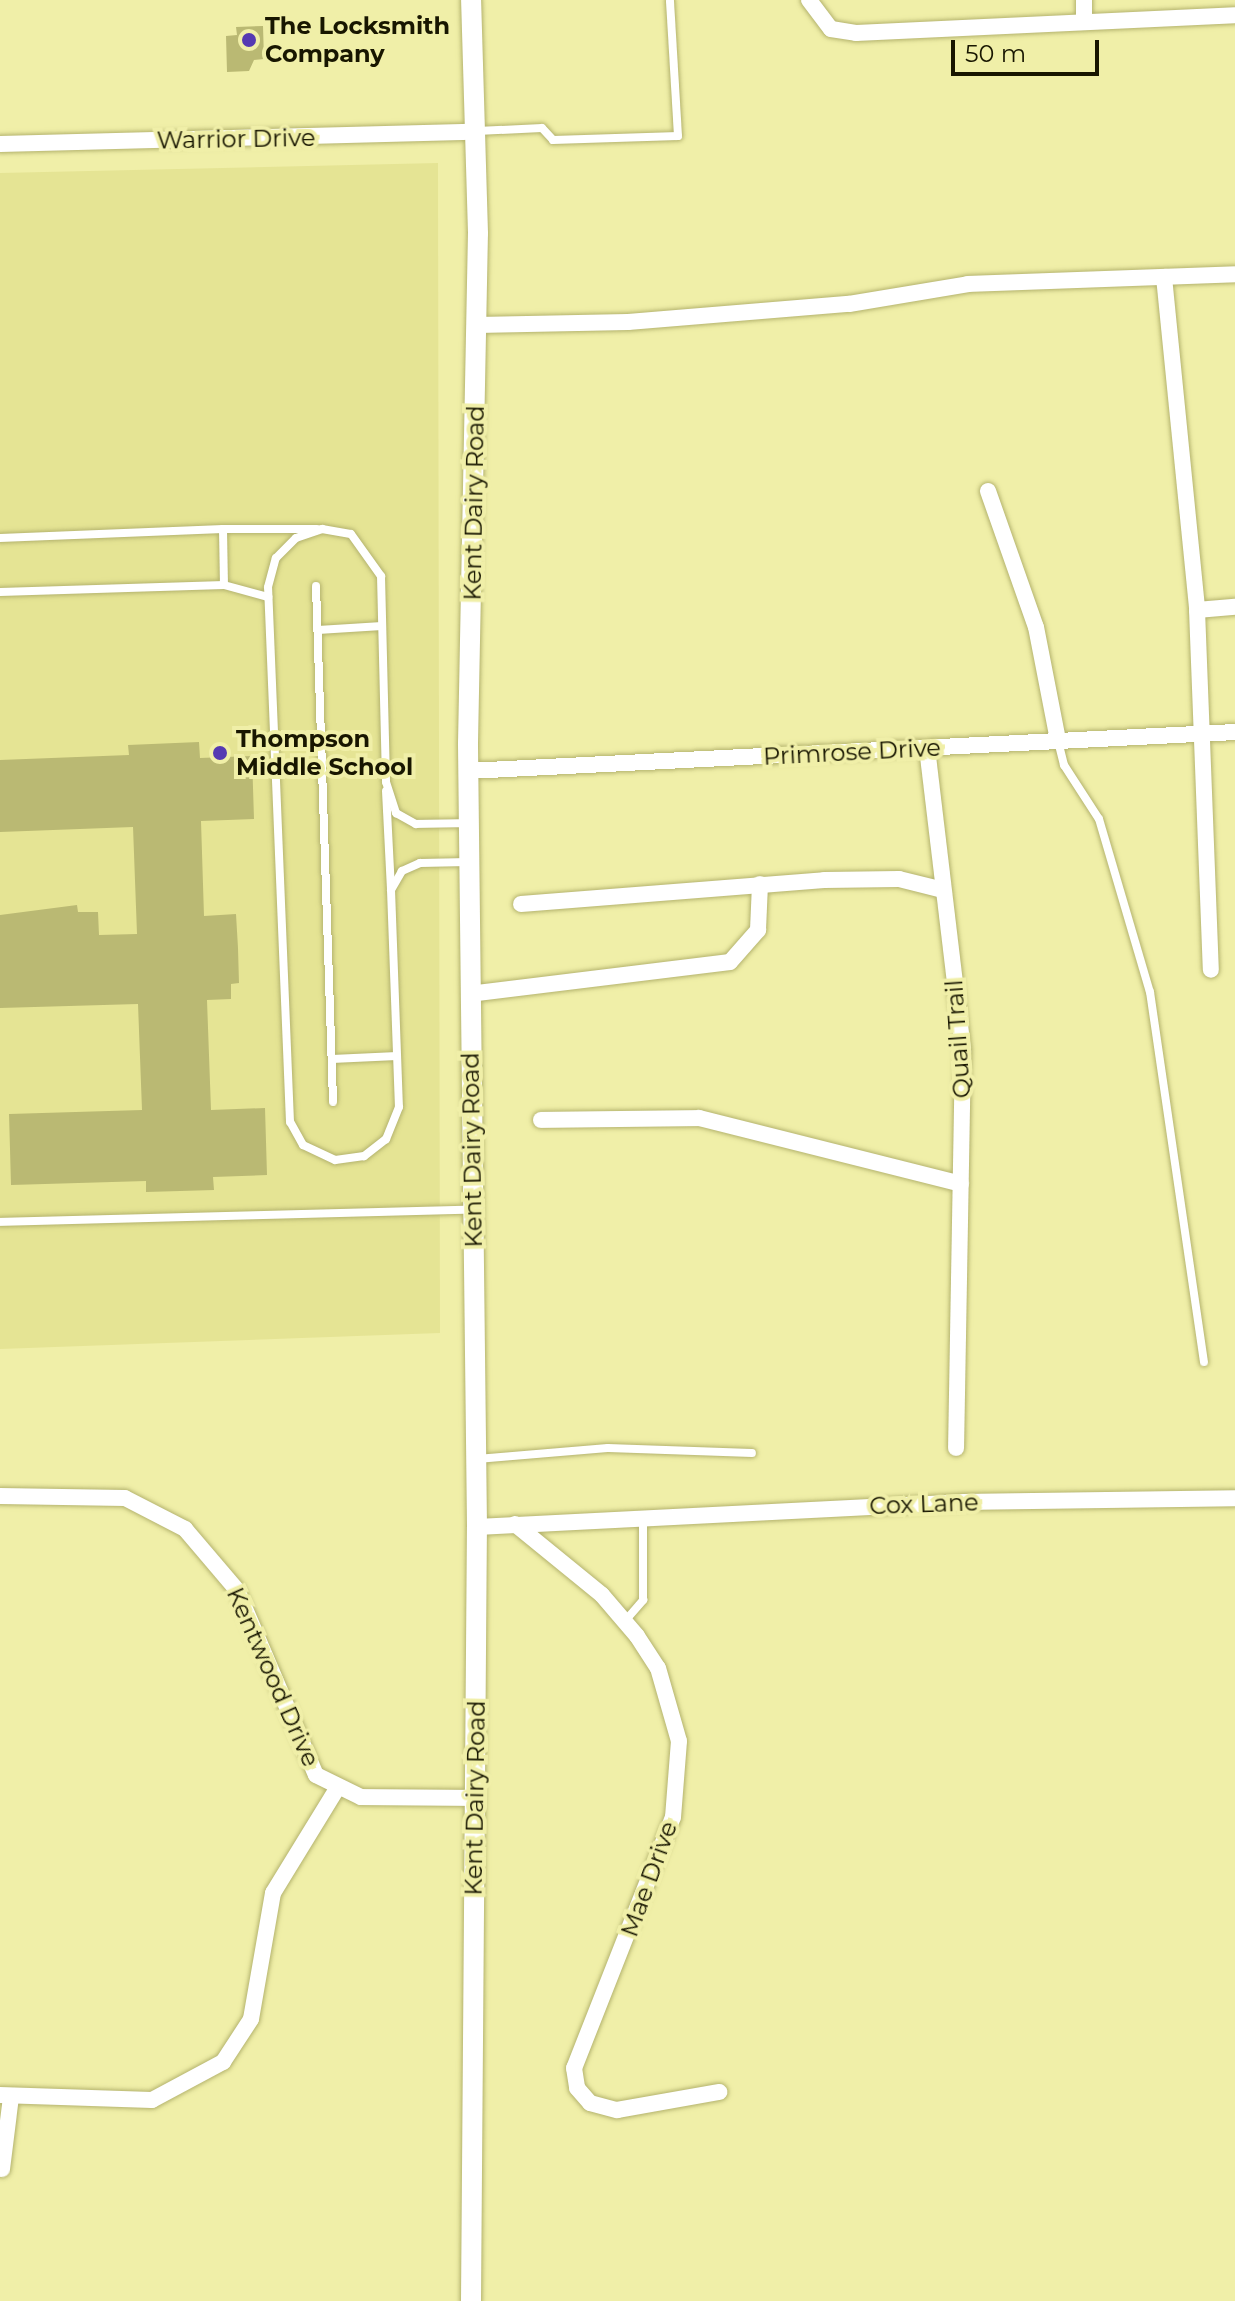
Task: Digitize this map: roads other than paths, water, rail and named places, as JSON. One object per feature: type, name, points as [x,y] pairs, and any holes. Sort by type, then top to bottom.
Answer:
[{"type":"street","name":"Kent Dairy Road","points":[[471,0],[477,325],[468,771],[471,823],[470,1210],[477,1527],[471,2301]]},
{"type":"street","points":[[809,0],[818,19],[846,32],[1235,15]]},
{"type":"street","points":[[1084,0],[1084,21]]},
{"type":"street","name":"Warrior Drive","points":[[0,144],[472,132]]},
{"type":"street","points":[[477,325],[628,322],[862,303],[968,284],[1235,274]]},
{"type":"street","points":[[1164,277],[1197,610],[1211,970]]},
{"type":"street","points":[[988,491],[1036,627],[1058,740]]},
{"type":"street","points":[[1197,610],[1235,607]]},
{"type":"street","name":"Primrose Drive","points":[[468,771],[1235,732]]},
{"type":"street","name":"Quail Trail","points":[[927,748],[963,1050],[956,1448]]},
{"type":"street","points":[[521,904],[760,884],[899,879],[943,890]]},
{"type":"street","points":[[469,994],[730,962],[758,930],[760,884]]},
{"type":"street","points":[[541,1120],[699,1118],[961,1184]]},
{"type":"street","name":"Kentwood Drive","points":[[0,1496],[125,1498],[203,1545],[237,1590],[303,1755],[336,1790],[361,1797],[474,1798]]},
{"type":"street","name":"Cox Lane","points":[[477,1527],[613,1519],[1235,1498]]},
{"type":"street","name":"Mae Drive","points":[[515,1524],[625,1621],[658,1668],[676,1716],[677,1782],[656,1872],[575,2079],[590,2103],[617,2110],[719,2092]]},
{"type":"street","points":[[2,2169],[6,2096],[152,2100],[182,2090],[223,2062],[254,2008],[273,1893],[336,1790]]},
{"type":"lane","points":[[472,132],[542,128],[553,140],[678,136],[670,0]]},
{"type":"lane","points":[[0,538],[223,529],[322,529],[351,534],[370,551],[381,576],[399,1107],[386,1139],[364,1156],[335,1160],[303,1145],[290,1122],[268,597],[276,558],[296,538],[322,529]]},
{"type":"lane","points":[[223,529],[224,585]]},
{"type":"lane","points":[[0,592],[224,585],[268,597]]},
{"type":"lane","points":[[316,586],[333,1102]]},
{"type":"lane","points":[[318,630],[382,626]]},
{"type":"lane","points":[[1058,740],[1064,765],[1099,819],[1150,992],[1204,1362]]},
{"type":"lane","points":[[386,782],[396,813],[416,824],[471,823]]},
{"type":"lane","points":[[391,890],[402,871],[420,863],[471,862]]},
{"type":"lane","points":[[332,1059],[397,1056]]},
{"type":"lane","points":[[0,1222],[470,1210]]},
{"type":"lane","points":[[476,1459],[608,1448],[752,1453]]},
{"type":"lane","points":[[625,1621],[643,1600],[643,1518]]},
{"type":"place","name":"The Locksmith Company","points":[[249,40]]},
{"type":"place","name":"Thompson Middle School","points":[[220,753]]}]
